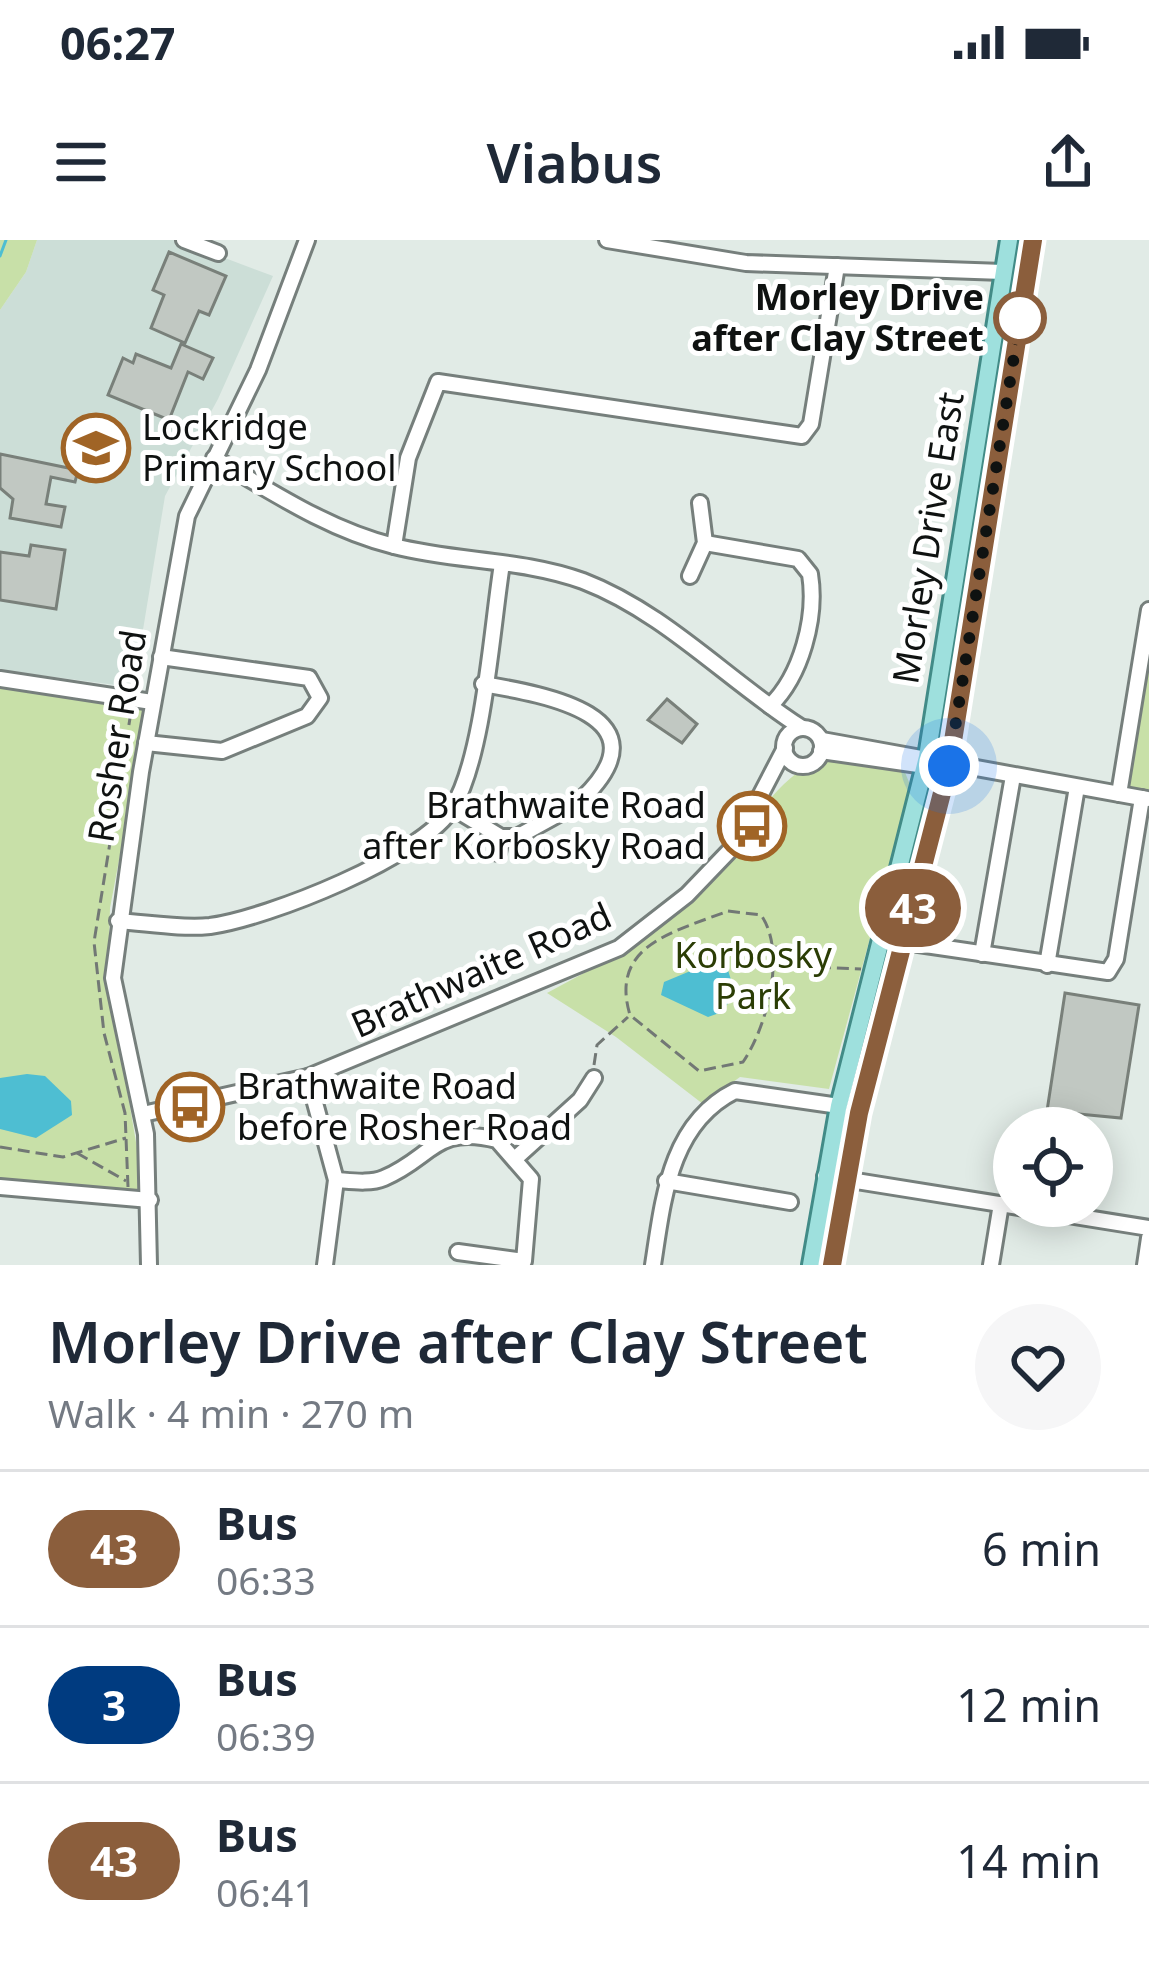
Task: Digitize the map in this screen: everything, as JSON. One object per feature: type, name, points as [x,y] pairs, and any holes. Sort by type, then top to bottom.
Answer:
[{"type":"main road","name":"Morley Drive East","points":[[811,1265],[838,1106],[926,762],[1009,240]]},
{"type":"main road","name":"Morley Drive East","points":[[832,1265],[846,1180],[949,766],[1033,240]]},
{"type":"street","points":[[184,240],[218,253]]},
{"type":"street","name":"Rosher Road","points":[[149,1265],[146,1135],[113,978],[118,921],[183,530],[258,370],[307,240]]},
{"type":"street","points":[[608,240],[746,263],[1004,272]]},
{"type":"street","points":[[394,546],[408,458],[438,382],[802,436],[811,424],[837,266]]},
{"type":"street","points":[[214,458],[312,516],[394,546],[567,577],[615,596],[681,636],[822,746],[1145,798],[1116,959],[1102,973],[904,942]]},
{"type":"street","points":[[690,576],[705,543],[700,502]]},
{"type":"street","points":[[705,543],[798,559],[810,574],[800,662],[772,708]]},
{"type":"street","points":[[118,921],[196,927],[235,921],[398,857],[432,833],[452,808],[468,767],[502,564]]},
{"type":"street","points":[[1119,794],[1149,610]]},
{"type":"street","points":[[146,743],[222,751],[307,716],[320,698],[309,678],[160,657]]},
{"type":"street","points":[[0,679],[152,702]]},
{"type":"street","points":[[483,684],[561,700],[600,724],[616,746],[609,770],[583,798]]},
{"type":"street","points":[[772,708],[793,763]]},
{"type":"street","points":[[785,745],[802,728]]},
{"type":"street","name":"Brathwaite Road","points":[[143,1114],[308,1077],[619,949],[711,873],[734,847],[785,745]]},
{"type":"street","name":"Brathwaite Road","points":[[774,775],[793,763],[810,764],[822,746]]},
{"type":"street","points":[[982,955],[1012,776]]},
{"type":"street","points":[[1047,964],[1077,787]]},
{"type":"street","points":[[452,808],[500,845],[566,810]]},
{"type":"street","points":[[308,1077],[336,1180],[325,1265]]},
{"type":"street","points":[[517,1157],[580,1100],[593,1078]]},
{"type":"street","points":[[653,1265],[666,1181],[675,1156],[704,1113],[735,1091],[838,1106]]},
{"type":"street","points":[[336,1180],[382,1180],[439,1141],[457,1135],[496,1140],[517,1157],[531,1179],[524,1263],[458,1252]]},
{"type":"street","points":[[825,1177],[993,1203]]},
{"type":"street","points":[[666,1181],[790,1202]]},
{"type":"street","points":[[0,1187],[150,1200]]},
{"type":"street","points":[[1113,1222],[1149,1228]]},
{"type":"street","points":[[991,1265],[997,1227]]},
{"type":"street","points":[[1145,1265],[1149,1238]]},
{"type":"path","points":[[728,911],[747,911],[760,915],[772,931],[772,973],[755,1045],[742,1062],[699,1071],[630,1016],[623,977],[633,958],[679,930],[728,911]]},
{"type":"path","points":[[772,947],[790,948],[812,968],[867,971]]},
{"type":"path","points":[[593,1078],[597,1045],[630,1016]]},
{"type":"path","points":[[0,1147],[62,1157],[146,1135]]},
{"type":"path","points":[[77,1153],[127,1182]]},
{"type":"shaded area","name":"Lockridge Primary School","points":[[37,240],[177,240],[273,276],[218,399],[165,496],[140,648],[116,685],[0,670],[0,310],[26,272]]},
{"type":"green space","points":[[0,240],[37,240],[26,272],[0,310]]},
{"type":"green space","points":[[1149,610],[1149,799],[1119,794]]},
{"type":"green space","points":[[0,678],[149,701],[110,908],[108,978],[145,1195],[0,1182]]},
{"type":"green space","name":"Korbosky Park","points":[[827,754],[904,770],[911,787],[829,1089],[740,1077],[703,1104],[616,1037],[547,993],[611,957],[690,899],[773,795]]},
{"type":"water","points":[[724,957],[735,993],[722,1012],[708,1017],[661,995],[664,982]]},
{"type":"water","points":[[45,1076],[71,1101],[72,1115],[36,1138],[0,1129],[0,1078]]},
{"type":"building","points":[[169,252],[226,276],[209,315],[199,311],[185,343],[151,328],[164,295],[153,290]]},
{"type":"building","points":[[181,344],[213,358],[203,379],[188,372],[169,420],[108,395],[123,358],[133,363],[136,354],[171,368]]},
{"type":"building","points":[[0,454],[78,470],[75,482],[51,477],[46,504],[65,507],[61,527],[10,518],[13,499],[0,488]]},
{"type":"building","points":[[31,545],[65,550],[56,609],[0,600],[0,552],[29,556]]},
{"type":"building","points":[[667,699],[697,724],[682,743],[648,720]]},
{"type":"building","points":[[1065,993],[1139,1005],[1121,1118],[1113,1117],[1113,1107],[1048,1107]]},
{"type":"waterway","points":[[0,256],[6,240]]},
{"type":"bus line","name":"43","points":[[832,1265],[859,1113],[949,766],[1033,240]]},
{"type":"place","name":"Morley Drive after Clay Street","points":[[1020,318]]},
{"type":"place","name":"Lockridge Primary School","points":[[96,448]]},
{"type":"place","name":"Brathwaite Road after Korbosky Road","points":[[752,826]]},
{"type":"place","name":"Brathwaite Road before Rosher Road","points":[[190,1107]]},
{"type":"route","points":[[949,766],[1020,318]]}]
